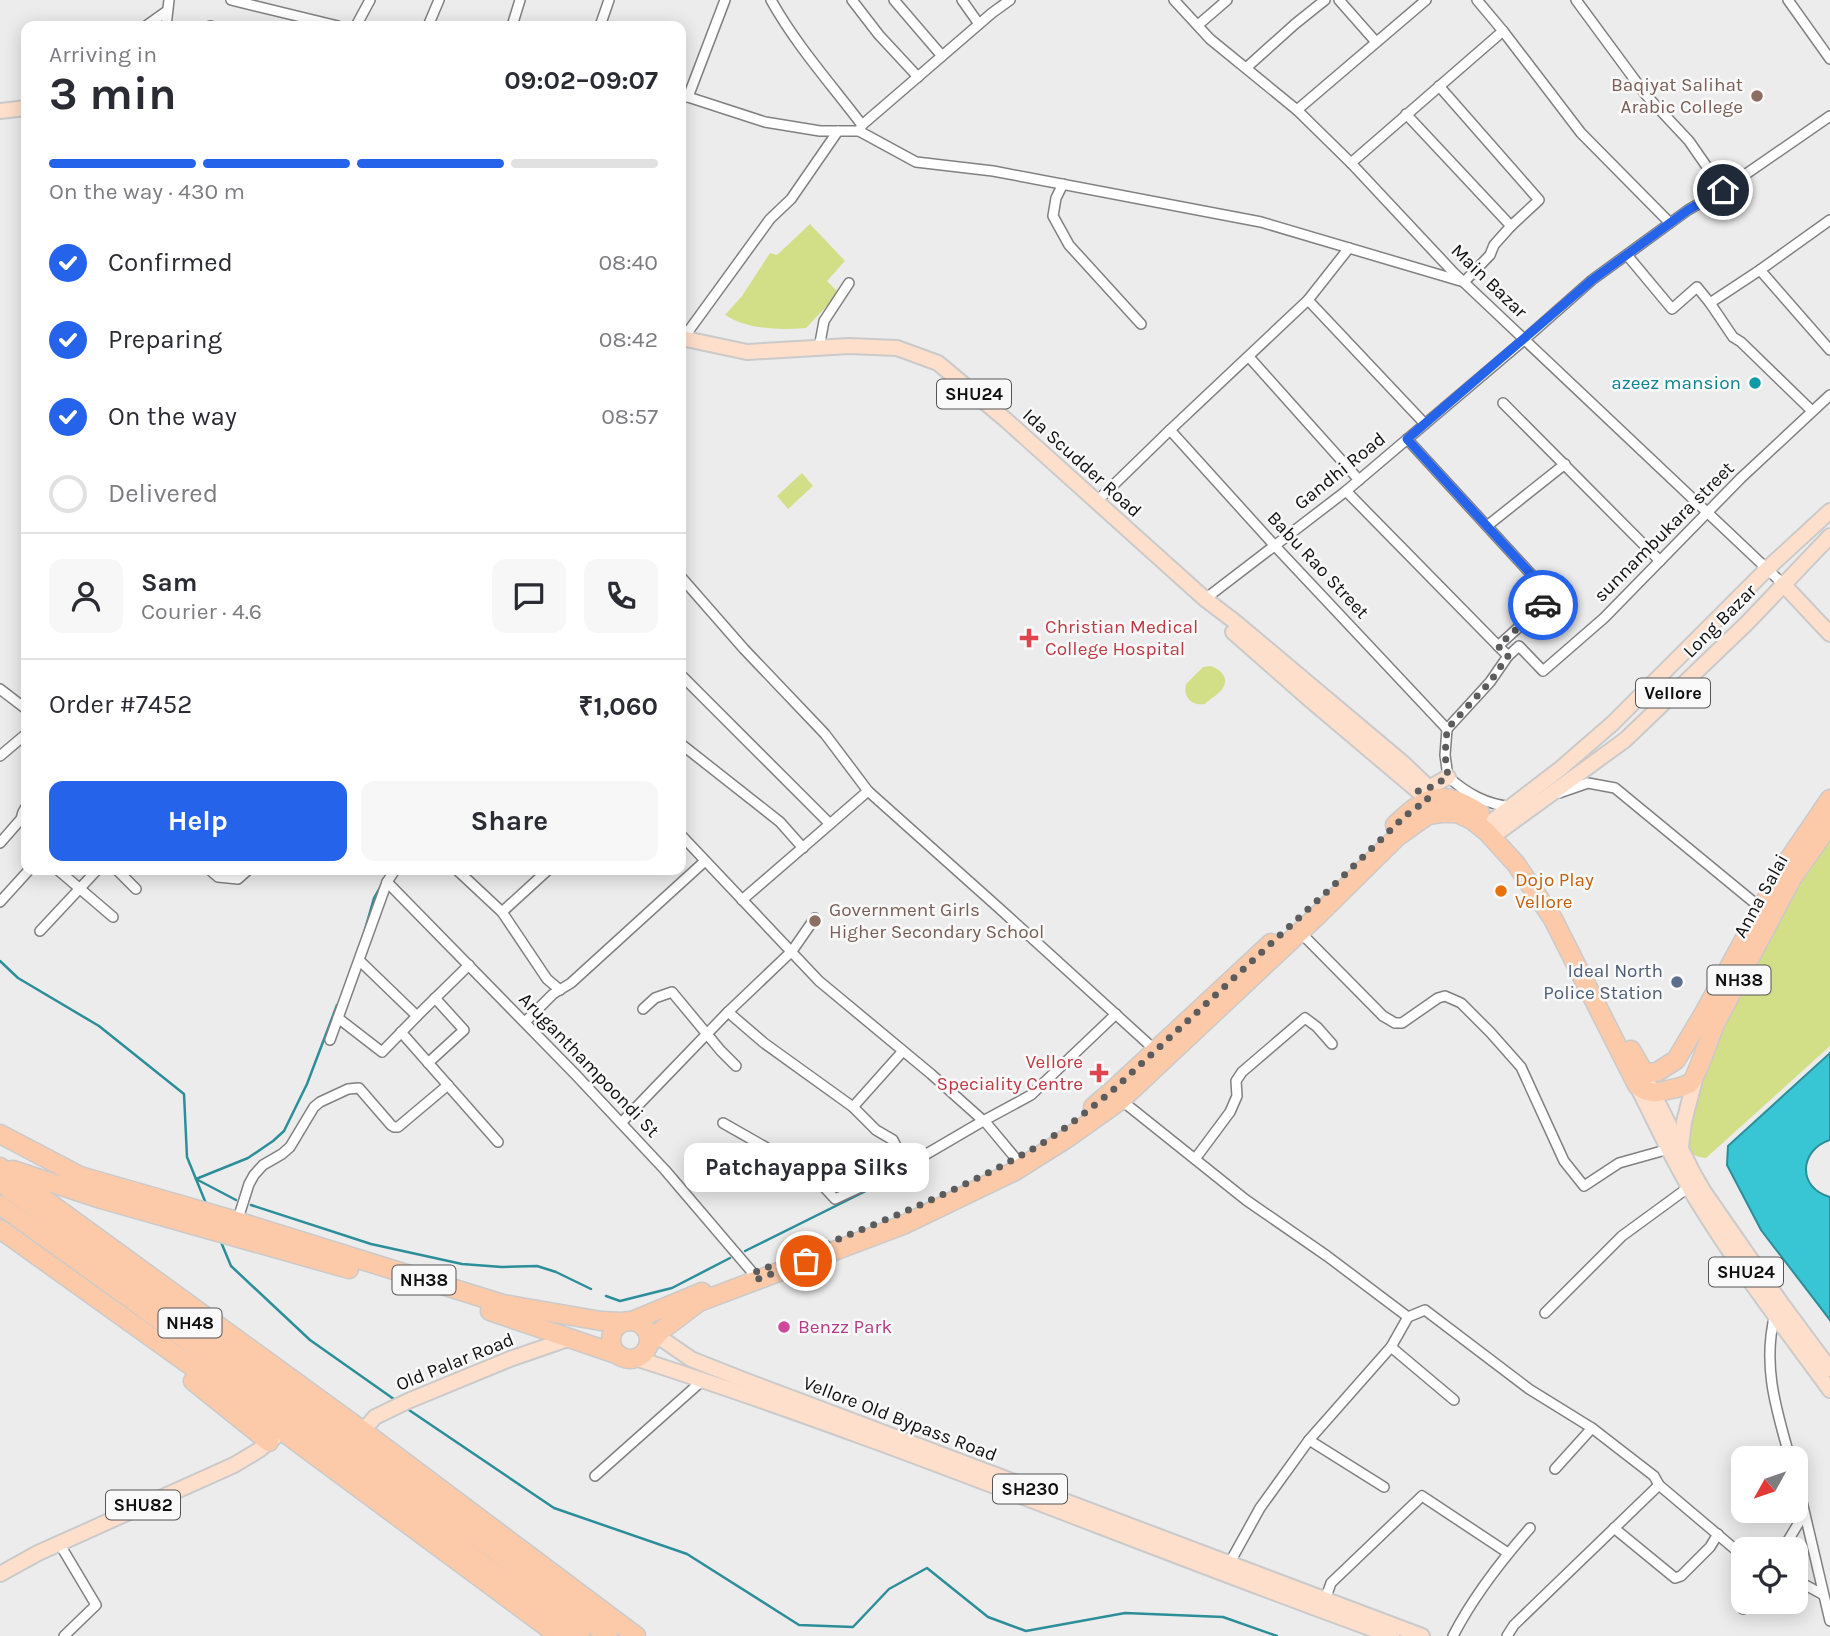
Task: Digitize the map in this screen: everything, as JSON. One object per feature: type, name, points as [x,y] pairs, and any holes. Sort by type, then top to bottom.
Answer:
[{"type":"highway","points":[[1435,800],[1452,797],[1464,802],[1495,827],[1542,883],[1565,921],[1642,1090],[1658,1096],[1685,1086],[1695,1079]]},
{"type":"highway","name":"Anna Salai","points":[[1676,1060],[1785,865],[1830,799]]},
{"type":"highway","points":[[1435,800],[1472,820],[1516,864],[1553,919],[1635,1070]]},
{"type":"highway","name":"NH38","points":[[641,1330],[673,1303],[903,1224],[1069,1137],[1121,1100],[1397,837],[1428,815],[1435,800]]},
{"type":"highway","name":"NH38","points":[[1019,1162],[1113,1090],[1405,816],[1435,800]]},
{"type":"highway","name":"Anna Salai","points":[[1695,1079],[1716,1023],[1792,878],[1830,824]]},
{"type":"highway","points":[[1635,1070],[1657,1072],[1676,1060]]},
{"type":"highway","name":"NH38","points":[[0,1134],[80,1176],[160,1207]]},
{"type":"highway","points":[[0,1166],[363,1431],[636,1636]]},
{"type":"highway","name":"NH38","points":[[0,1166],[101,1199],[160,1207],[233,1225],[503,1304],[641,1330],[756,1276]]},
{"type":"highway","name":"NH48","points":[[0,1182],[375,1469],[484,1565],[580,1636]]},
{"type":"highway","name":"NH48","points":[[0,1205],[608,1636]]},
{"type":"highway","name":"NH38","points":[[233,1225],[375,1276],[627,1357],[643,1353],[641,1330]]},
{"type":"highway","points":[[0,1230],[41,1258],[276,1437],[559,1636]]},
{"type":"highway","points":[[627,1357],[612,1346],[614,1329],[641,1330]]},
{"type":"main road","points":[[0,111],[21,109]]},
{"type":"main road","name":"Ida Scudder Road","points":[[686,340],[747,352],[849,346],[897,348],[938,363],[1006,420],[1205,599]]},
{"type":"main road","points":[[1495,827],[1511,807],[1560,769],[1612,723],[1767,569],[1830,511]]},
{"type":"main road","name":"Long Bazar","points":[[1495,827],[1551,796],[1625,740],[1747,622],[1830,536]]},
{"type":"main road","points":[[1783,584],[1830,634]]},
{"type":"main road","name":"SHU24","points":[[1205,599],[1251,649],[1435,800]]},
{"type":"main road","points":[[1435,800],[1448,777]]},
{"type":"main road","points":[[1675,1149],[1659,1117],[1658,1096],[1676,1060]]},
{"type":"main road","name":"SHU24","points":[[1635,1070],[1675,1149],[1689,1187],[1701,1207],[1830,1390]]},
{"type":"main road","points":[[1675,1149],[1695,1079]]},
{"type":"main road","name":"SHU24","points":[[1675,1149],[1739,1245],[1830,1369]]},
{"type":"main road","name":"Vellore Old Bypass Road","points":[[641,1330],[691,1359],[744,1380],[1422,1636]]},
{"type":"main road","name":"Old Palar Road","points":[[363,1431],[375,1416],[408,1401],[510,1359],[568,1339]]},
{"type":"main road","name":"Vellore Old Bypass Road","points":[[627,1357],[741,1392],[1392,1636]]},
{"type":"main road","name":"SHU82","points":[[0,1574],[38,1553],[234,1465],[276,1437]]},
{"type":"street","points":[[166,21],[169,0]]},
{"type":"street","points":[[231,0],[319,21]]},
{"type":"street","points":[[280,11],[286,0]]},
{"type":"street","points":[[359,21],[370,0]]},
{"type":"street","points":[[430,21],[439,0]]},
{"type":"street","points":[[514,21],[520,0]]},
{"type":"street","points":[[602,21],[609,0]]},
{"type":"street","points":[[686,95],[725,0]]},
{"type":"street","points":[[772,0],[780,16],[861,128],[916,162],[993,171],[1261,222],[1464,282],[1490,255],[1494,245],[1511,226],[1539,200],[1439,86]]},
{"type":"street","points":[[852,0],[879,35],[918,77]]},
{"type":"street","points":[[894,0],[942,56]]},
{"type":"street","points":[[962,0],[979,24]]},
{"type":"street","points":[[686,97],[765,122],[820,131],[861,128],[1010,0]]},
{"type":"street","name":"Main Bazar","points":[[1174,0],[1210,38],[1297,110],[1464,282],[1783,584]]},
{"type":"street","points":[[1198,25],[1227,0]]},
{"type":"street","points":[[1246,68],[1325,0]]},
{"type":"street","points":[[1339,0],[1376,42]]},
{"type":"street","points":[[1297,110],[1426,0]]},
{"type":"street","points":[[1477,0],[1581,133],[1670,223]]},
{"type":"street","points":[[1576,0],[1646,95],[1689,141],[1723,190]]},
{"type":"street","points":[[1788,0],[1830,59]]},
{"type":"street","points":[[153,21],[167,11]]},
{"type":"street","points":[[1351,163],[1503,31]]},
{"type":"street","points":[[1406,114],[1511,226]]},
{"type":"street","name":"Gandhi Road","points":[[1205,599],[1346,491],[1592,280],[1688,210],[1723,190],[1830,116]]},
{"type":"street","points":[[686,332],[770,219],[791,199],[838,131]]},
{"type":"street","points":[[1063,184],[1052,216],[1069,244],[1141,324]]},
{"type":"street","points":[[1710,303],[1830,220]]},
{"type":"street","points":[[1096,502],[1308,300],[1349,248]]},
{"type":"street","points":[[1627,255],[1672,309],[1697,287],[1733,337],[1812,411]]},
{"type":"street","points":[[1760,270],[1830,350]]},
{"type":"street","points":[[819,348],[824,321],[849,283]]},
{"type":"street","points":[[1308,300],[1425,424]]},
{"type":"street","points":[[1249,357],[1359,480]]},
{"type":"street","name":"sunnambukara street","points":[[1508,656],[1518,646],[1543,671],[1604,618],[1708,512],[1830,395]]},
{"type":"street","points":[[1503,403],[1660,561]]},
{"type":"street","name":"Babu Rao Street","points":[[1170,430],[1447,729]]},
{"type":"street","points":[[1407,439],[1552,597],[1498,646]]},
{"type":"street","points":[[1487,526],[1565,464]]},
{"type":"street","points":[[1346,491],[1508,656],[1490,682],[1447,729],[1445,755],[1448,777],[1466,792],[1491,804],[1511,807],[1588,783],[1615,788],[1762,909]]},
{"type":"street","points":[[686,583],[744,649],[825,734],[868,791],[1155,1050]]},
{"type":"street","points":[[686,680],[830,824]]},
{"type":"street","points":[[0,689],[21,705]]},
{"type":"street","points":[[0,756],[21,738]]},
{"type":"street","points":[[686,748],[780,822],[803,848]]},
{"type":"street","points":[[742,900],[868,791]]},
{"type":"street","points":[[0,843],[21,820]]},
{"type":"street","points":[[686,840],[820,981],[983,1121],[1019,1162]]},
{"type":"street","points":[[525,1022],[554,994],[571,984],[705,861]]},
{"type":"street","points":[[0,902],[24,875]]},
{"type":"street","points":[[64,875],[113,917]]},
{"type":"street","points":[[40,931],[93,875]]},
{"type":"street","points":[[122,875],[136,889]]},
{"type":"street","points":[[216,875],[238,879],[242,875]]},
{"type":"street","points":[[330,1041],[392,875]]},
{"type":"street","points":[[462,875],[502,912],[547,979],[559,990]]},
{"type":"street","points":[[502,912],[543,875]]},
{"type":"street","name":"Aruganthampoondi St","points":[[387,882],[621,1123],[756,1276]]},
{"type":"street","points":[[621,1123],[707,1033],[792,951],[815,918]]},
{"type":"street","points":[[1300,932],[1382,1016],[1395,1023],[1402,1023],[1438,998],[1445,996],[1461,1003],[1521,1068],[1564,1161],[1584,1186],[1619,1163],[1675,1149]]},
{"type":"street","points":[[359,961],[417,1016]]},
{"type":"street","points":[[338,1018],[382,1052],[469,965]]},
{"type":"street","points":[[643,1009],[654,998],[672,992],[736,1066]]},
{"type":"street","points":[[428,1063],[464,1030],[435,998]]},
{"type":"street","points":[[728,1013],[764,1043],[853,1107],[876,1130],[893,1140],[906,1166]]},
{"type":"street","points":[[723,1122],[811,1173],[835,1199],[906,1166],[1031,1096],[1116,1014]]},
{"type":"street","points":[[1195,1159],[1230,1112],[1237,1096],[1236,1081],[1242,1072],[1305,1018],[1332,1044]]},
{"type":"street","points":[[401,1032],[498,1142]]},
{"type":"street","points":[[853,1107],[903,1051]]},
{"type":"street","points":[[233,1225],[254,1175],[262,1165],[290,1147],[314,1107],[320,1102],[348,1089],[359,1088],[394,1128],[401,1126],[448,1085]]},
{"type":"street","points":[[1121,1100],[1246,1200],[1409,1317]]},
{"type":"street","points":[[1545,1313],[1622,1236],[1689,1187]]},
{"type":"street","points":[[1229,1564],[1260,1508],[1309,1440],[1391,1347],[1409,1317],[1425,1310],[1529,1389],[1592,1428],[1654,1476],[1659,1485],[1731,1545]]},
{"type":"street","points":[[1774,1314],[1769,1362],[1787,1446]]},
{"type":"street","points":[[1391,1347],[1454,1400]]},
{"type":"street","points":[[595,1476],[703,1380]]},
{"type":"street","points":[[1555,1469],[1592,1428]]},
{"type":"street","points":[[1309,1440],[1384,1487]]},
{"type":"street","points":[[1507,1636],[1514,1625],[1659,1485]]},
{"type":"street","points":[[1326,1597],[1331,1583],[1422,1496],[1508,1553]]},
{"type":"street","points":[[1806,1523],[1830,1621]]},
{"type":"street","points":[[1453,1636],[1471,1605],[1508,1553],[1530,1528]]},
{"type":"street","points":[[1614,1528],[1675,1578],[1681,1576],[1710,1547],[1718,1534]]},
{"type":"street","points":[[60,1543],[96,1605],[64,1636]]},
{"type":"street","points":[[1808,1586],[1822,1594]]},
{"type":"green space","points":[[810,224],[845,261],[827,281],[839,293],[806,328],[775,329],[754,326],[725,315],[742,296],[770,253],[777,255]]},
{"type":"green space","points":[[802,473],[813,486],[788,509],[777,496]]},
{"type":"green space","points":[[1210,666],[1223,674],[1223,688],[1205,704],[1192,702],[1187,697],[1186,684],[1203,667]]},
{"type":"green space","points":[[1830,838],[1830,1046],[1706,1158],[1696,1156],[1688,1148],[1687,1133],[1716,1047],[1781,916]]},
{"type":"water","points":[[1830,1053],[1830,1140],[1812,1152],[1806,1169],[1812,1186],[1830,1197],[1830,1320],[1761,1230],[1727,1165],[1728,1146]]},
{"type":"waterway","points":[[362,940],[374,898],[387,875]]},
{"type":"waterway","points":[[0,961],[18,978],[99,1026],[184,1094],[187,1157],[207,1206]]},
{"type":"waterway","points":[[196,1179],[248,1158],[284,1131],[307,1084],[337,1005]]},
{"type":"waterway","points":[[745,1251],[908,1170]]},
{"type":"waterway","points":[[196,1179],[236,1200]]},
{"type":"waterway","points":[[251,1205],[371,1244],[462,1264],[537,1266],[591,1289]]},
{"type":"waterway","points":[[221,1242],[231,1266],[310,1340],[398,1402]]},
{"type":"waterway","points":[[606,1296],[620,1301],[672,1288],[730,1258]]},
{"type":"waterway","points":[[406,1408],[554,1508],[687,1554],[799,1625],[853,1627],[889,1589],[927,1568],[988,1617],[1026,1631],[1125,1613],[1223,1617],[1277,1636]]},
{"type":"way so far","points":[[806,1261],[758,1279],[753,1273],[858,1232],[1024,1154],[1076,1120],[1113,1090],[1405,816],[1428,799],[1418,791],[1448,777],[1445,755],[1447,729],[1490,682],[1508,656],[1498,646],[1543,605]]},
{"type":"place","name":"Baqiyat Salihat Arabic College","points":[[1757,96]]},
{"type":"place","name":"azeez mansion","points":[[1755,383]]},
{"type":"place","name":"Christian Medical College Hospital","points":[[1029,638]]},
{"type":"place","name":"Dojo Play Vellore","points":[[1501,891]]},
{"type":"place","name":"Government Girls Higher Secondary School","points":[[815,921]]},
{"type":"place","name":"Ideal North Police Station","points":[[1677,982]]},
{"type":"place","name":"Vellore Speciality Centre","points":[[1099,1073]]},
{"type":"place","name":"Patchayappa Silks","points":[[806,1261]]},
{"type":"place","name":"Benzz Park","points":[[784,1327]]},
{"type":"route","points":[[1543,605],[1552,597],[1407,439],[1592,280],[1688,210],[1723,190]]}]
